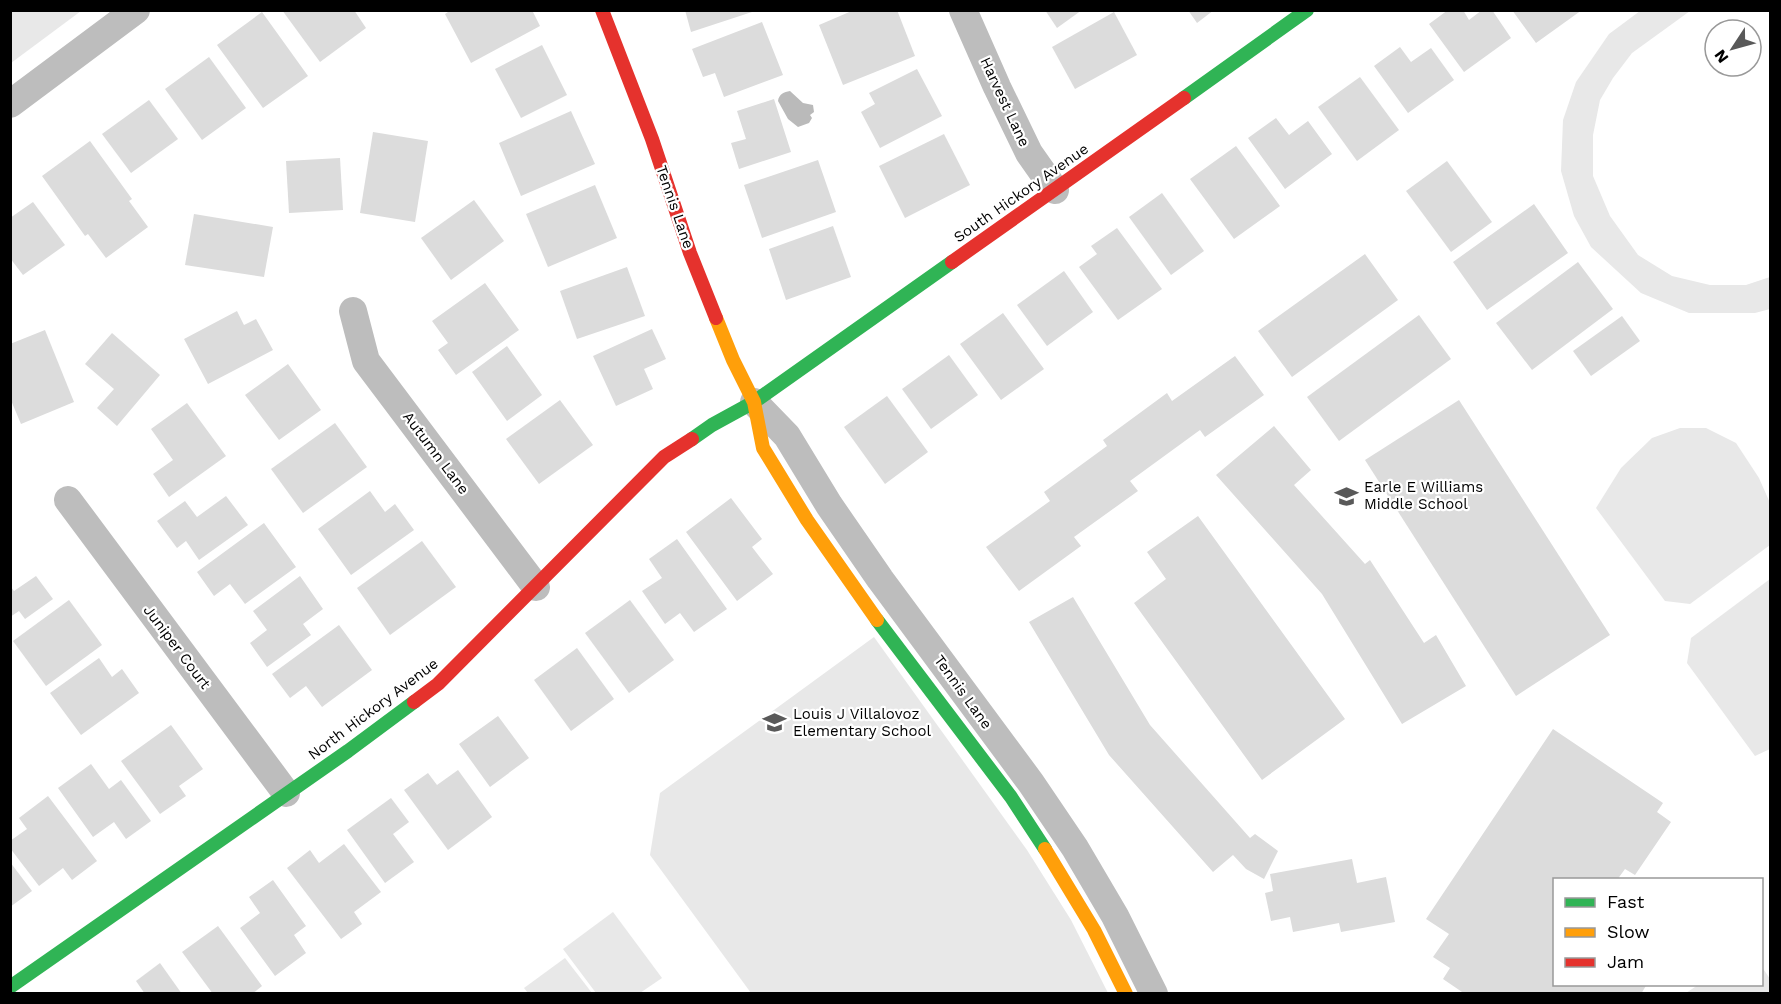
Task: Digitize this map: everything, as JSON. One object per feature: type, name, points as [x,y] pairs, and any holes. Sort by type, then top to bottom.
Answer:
[{"type":"street","points":[[10,104],[136,10]]},
{"type":"street","name":"Tennis Lane","points":[[602,10],[652,139],[690,253],[712,309],[754,402],[763,448],[807,520],[856,592],[1011,797],[1057,866],[1094,930],[1126,993]]},
{"type":"street","name":"Harvest Lane","points":[[963,10],[1029,153],[1055,190]]},
{"type":"street","name":"South Hickory Avenue","points":[[754,402],[1307,10]]},
{"type":"street","name":"Autumn Lane","points":[[353,311],[366,361],[536,587]]},
{"type":"street","name":"Tennis Lane","points":[[754,402],[787,436],[854,542],[1075,848],[1115,916],[1154,993]]},
{"type":"street","name":"North Hickory Avenue","points":[[10,987],[348,751],[438,684],[664,458],[712,425],[754,402]]},
{"type":"street","name":"Juniper Court","points":[[68,500],[286,793]]},
{"type":"shaded area","points":[[11,11],[81,11],[11,63]]},
{"type":"shaded area","points":[[1640,11],[1690,11],[1632,53],[1600,100],[1593,135],[1593,176],[1610,216],[1638,255],[1672,276],[1710,285],[1746,285],[1770,277],[1770,309],[1755,313],[1689,313],[1641,293],[1591,247],[1574,216],[1561,171],[1563,120],[1576,82],[1609,34]]},
{"type":"shaded area","points":[[790,91],[803,103],[813,105],[814,112],[810,115],[812,118],[809,123],[798,127],[788,119],[778,101],[782,94]]},
{"type":"shaded area","points":[[1680,428],[1706,428],[1736,443],[1759,478],[1770,503],[1770,545],[1690,604],[1665,601],[1596,508],[1621,468],[1652,438]]},
{"type":"shaded area","points":[[1770,579],[1770,749],[1755,756],[1687,663],[1691,638]]},
{"type":"shaded area","points":[[874,637],[1027,850],[1071,920],[1108,993],[751,993],[650,855],[660,793]]},
{"type":"shaded area","points":[[613,912],[662,978],[640,993],[596,993],[563,949]]},
{"type":"shaded area","points":[[565,958],[592,993],[528,993],[524,988]]},
{"type":"shaded area","points":[[1763,968],[1770,979],[1770,993],[1686,993],[1696,986],[1763,986]]},
{"type":"building","points":[[282,10],[354,10],[366,28],[320,62]]},
{"type":"building","points":[[451,10],[532,10],[540,26],[471,63],[445,14]]},
{"type":"building","points":[[685,10],[752,10],[752,12],[691,32]]},
{"type":"building","points":[[854,10],[897,10],[915,56],[843,85],[819,25]]},
{"type":"building","points":[[1045,10],[1082,10],[1057,28]]},
{"type":"building","points":[[1188,10],[1214,10],[1197,23]]},
{"type":"building","points":[[1448,10],[1463,10],[1469,20],[1482,10],[1492,10],[1511,38],[1464,72],[1429,24]]},
{"type":"building","points":[[1512,10],[1582,10],[1536,43]]},
{"type":"building","points":[[262,12],[308,76],[263,108],[217,45]]},
{"type":"building","points":[[1114,12],[1137,55],[1075,89],[1052,47]]},
{"type":"building","points":[[762,22],[783,75],[724,97],[715,73],[703,77],[692,49]]},
{"type":"building","points":[[542,45],[567,95],[521,118],[495,69]]},
{"type":"building","points":[[1400,47],[1411,62],[1431,48],[1454,80],[1408,113],[1374,66]]},
{"type":"building","points":[[209,57],[246,108],[202,140],[165,89]]},
{"type":"building","points":[[917,69],[942,116],[880,148],[861,112],[875,104],[869,93]]},
{"type":"building","points":[[1360,77],[1399,130],[1357,161],[1318,107]]},
{"type":"building","points":[[774,99],[791,152],[739,169],[731,143],[746,139],[737,111]]},
{"type":"building","points":[[149,100],[178,139],[131,173],[102,134]]},
{"type":"building","points":[[571,111],[595,164],[521,196],[499,143]]},
{"type":"building","points":[[1276,118],[1289,135],[1308,121],[1332,154],[1285,189],[1248,138]]},
{"type":"building","points":[[373,132],[428,141],[415,222],[360,213]]},
{"type":"building","points":[[944,134],[970,185],[905,218],[879,166]]},
{"type":"building","points":[[90,141],[132,199],[129,201],[148,227],[106,258],[88,234],[85,236],[42,176]]},
{"type":"building","points":[[1236,146],[1280,206],[1234,239],[1190,179]]},
{"type":"building","points":[[340,158],[343,210],[289,213],[286,161]]},
{"type":"building","points":[[818,160],[836,212],[762,238],[744,185]]},
{"type":"building","points":[[1447,161],[1492,222],[1451,252],[1406,191]]},
{"type":"building","points":[[595,185],[617,238],[548,267],[526,214]]},
{"type":"building","points":[[1162,193],[1204,251],[1171,275],[1129,217]]},
{"type":"building","points":[[474,200],[504,241],[451,280],[421,238]]},
{"type":"building","points":[[33,202],[65,245],[23,275],[10,258],[10,218]]},
{"type":"building","points":[[1534,204],[1568,253],[1487,310],[1453,262]]},
{"type":"building","points":[[194,214],[273,227],[264,277],[185,265]]},
{"type":"building","points":[[833,226],[851,277],[786,300],[769,249]]},
{"type":"building","points":[[1117,228],[1162,289],[1118,320],[1079,267],[1097,254],[1091,246]]},
{"type":"building","points":[[1365,254],[1398,300],[1292,377],[1258,331]]},
{"type":"building","points":[[1578,262],[1613,309],[1532,370],[1496,323]]},
{"type":"building","points":[[627,267],[645,316],[577,339],[560,291]]},
{"type":"building","points":[[1064,271],[1093,312],[1047,346],[1017,305]]},
{"type":"building","points":[[485,283],[519,330],[456,375],[438,350],[448,343],[432,321]]},
{"type":"building","points":[[237,311],[244,325],[256,319],[273,350],[208,384],[184,339]]},
{"type":"building","points":[[1003,313],[1044,369],[1001,400],[960,344]]},
{"type":"building","points":[[1419,315],[1451,359],[1339,441],[1307,397]]},
{"type":"building","points":[[1622,316],[1640,341],[1591,376],[1573,351]]},
{"type":"building","points":[[652,329],[666,359],[644,369],[653,389],[616,406],[593,356]]},
{"type":"building","points":[[45,330],[74,402],[21,424],[10,398],[10,344]]},
{"type":"building","points":[[112,333],[160,375],[117,426],[97,408],[114,389],[85,364]]},
{"type":"building","points":[[507,346],[542,395],[507,421],[472,372]]},
{"type":"building","points":[[949,355],[978,395],[931,429],[902,389]]},
{"type":"building","points":[[1235,356],[1264,395],[1205,437],[1200,430],[1130,481],[1138,491],[1074,537],[1081,546],[1019,591],[986,547],[1050,501],[1044,492],[1107,446],[1103,440],[1167,393],[1172,401]]},
{"type":"building","points":[[288,364],[321,410],[279,440],[245,395]]},
{"type":"building","points":[[887,396],[928,452],[885,484],[844,427]]},
{"type":"building","points":[[560,400],[593,445],[539,484],[506,439]]},
{"type":"building","points":[[1459,400],[1610,635],[1516,696],[1365,460]]},
{"type":"building","points":[[187,403],[226,456],[169,497],[153,474],[173,460],[151,429]]},
{"type":"building","points":[[335,423],[367,467],[303,513],[271,469]]},
{"type":"building","points":[[1274,426],[1311,470],[1294,485],[1365,564],[1370,560],[1424,643],[1436,635],[1466,686],[1402,724],[1322,594],[1216,475]]},
{"type":"building","points":[[370,491],[385,512],[395,504],[414,530],[351,575],[318,529]]},
{"type":"building","points":[[226,496],[248,525],[199,560],[186,541],[177,548],[157,521],[185,501],[197,517]]},
{"type":"building","points":[[731,498],[762,539],[752,547],[773,574],[737,601],[686,532]]},
{"type":"building","points":[[1198,516],[1345,719],[1262,780],[1134,603],[1166,579],[1147,552]]},
{"type":"building","points":[[264,523],[296,567],[245,604],[230,584],[214,596],[197,572]]},
{"type":"building","points":[[677,539],[727,609],[694,632],[680,613],[665,624],[642,591],[662,578],[649,559]]},
{"type":"building","points":[[422,541],[456,587],[390,635],[357,588]]},
{"type":"building","points":[[36,576],[53,599],[25,619],[19,611],[10,617],[10,586],[14,591]]},
{"type":"building","points":[[300,576],[323,609],[303,624],[311,635],[267,667],[250,643],[267,630],[253,611]]},
{"type":"building","points":[[1073,597],[1150,725],[1250,838],[1255,834],[1278,851],[1264,879],[1246,869],[1233,855],[1213,872],[1109,755],[1029,622]]},
{"type":"building","points":[[69,600],[102,645],[46,686],[13,641]]},
{"type":"building","points":[[630,600],[674,660],[629,693],[585,633]]},
{"type":"building","points":[[339,625],[372,670],[322,707],[306,686],[290,698],[272,674]]},
{"type":"building","points":[[577,648],[614,699],[571,731],[534,680]]},
{"type":"building","points":[[99,658],[112,677],[122,669],[139,693],[81,735],[50,693]]},
{"type":"building","points":[[498,716],[529,758],[490,787],[459,744]]},
{"type":"building","points":[[171,725],[203,769],[179,786],[186,796],[160,814],[121,761]]},
{"type":"building","points":[[1553,729],[1663,803],[1657,812],[1671,822],[1635,875],[1625,869],[1618,878],[1553,878],[1553,986],[1646,986],[1641,994],[1465,994],[1443,979],[1450,968],[1433,957],[1449,934],[1426,919]]},
{"type":"building","points":[[91,764],[109,789],[121,780],[151,821],[126,839],[114,822],[93,837],[58,788]]},
{"type":"building","points":[[458,770],[492,817],[448,850],[404,790],[428,773],[437,785]]},
{"type":"building","points":[[48,796],[97,861],[72,880],[63,868],[39,886],[10,848],[10,841],[27,829],[19,818]]},
{"type":"building","points":[[391,798],[409,822],[393,834],[414,862],[385,883],[347,830]]},
{"type":"building","points":[[344,844],[381,892],[354,912],[362,924],[341,939],[287,868],[310,850],[319,863]]},
{"type":"building","points":[[1352,859],[1357,883],[1386,877],[1395,922],[1341,932],[1339,923],[1293,932],[1290,917],[1271,921],[1265,893],[1273,891],[1270,874]]},
{"type":"building","points":[[10,862],[32,891],[10,907]]},
{"type":"building","points":[[273,880],[306,926],[294,935],[306,953],[275,976],[240,928],[260,913],[249,897]]},
{"type":"building","points":[[218,926],[262,986],[252,994],[213,994],[182,952]]},
{"type":"building","points":[[160,963],[182,994],[145,994],[136,981]]},
{"type":"traffic: fast","points":[[1184,98],[1307,10]]},
{"type":"traffic: fast","points":[[692,439],[754,402],[952,262]]},
{"type":"traffic: fast","points":[[877,620],[1011,797],[1045,849]]},
{"type":"traffic: fast","points":[[10,987],[348,751],[414,702]]},
{"type":"traffic: slow","points":[[716,318],[733,360],[754,402],[763,448],[807,520],[877,620]]},
{"type":"traffic: slow","points":[[1045,849],[1094,930],[1126,994]]},
{"type":"traffic: jam","points":[[602,10],[652,139],[690,253],[716,318]]},
{"type":"traffic: jam","points":[[952,262],[1184,98]]},
{"type":"traffic: jam","points":[[414,702],[438,684],[664,457],[692,439]]},
{"type":"place","name":"Earle E Williams Middle School","points":[[1346,496]]},
{"type":"place","name":"Louis J Villalovoz Elementary School","points":[[775,723]]}]
